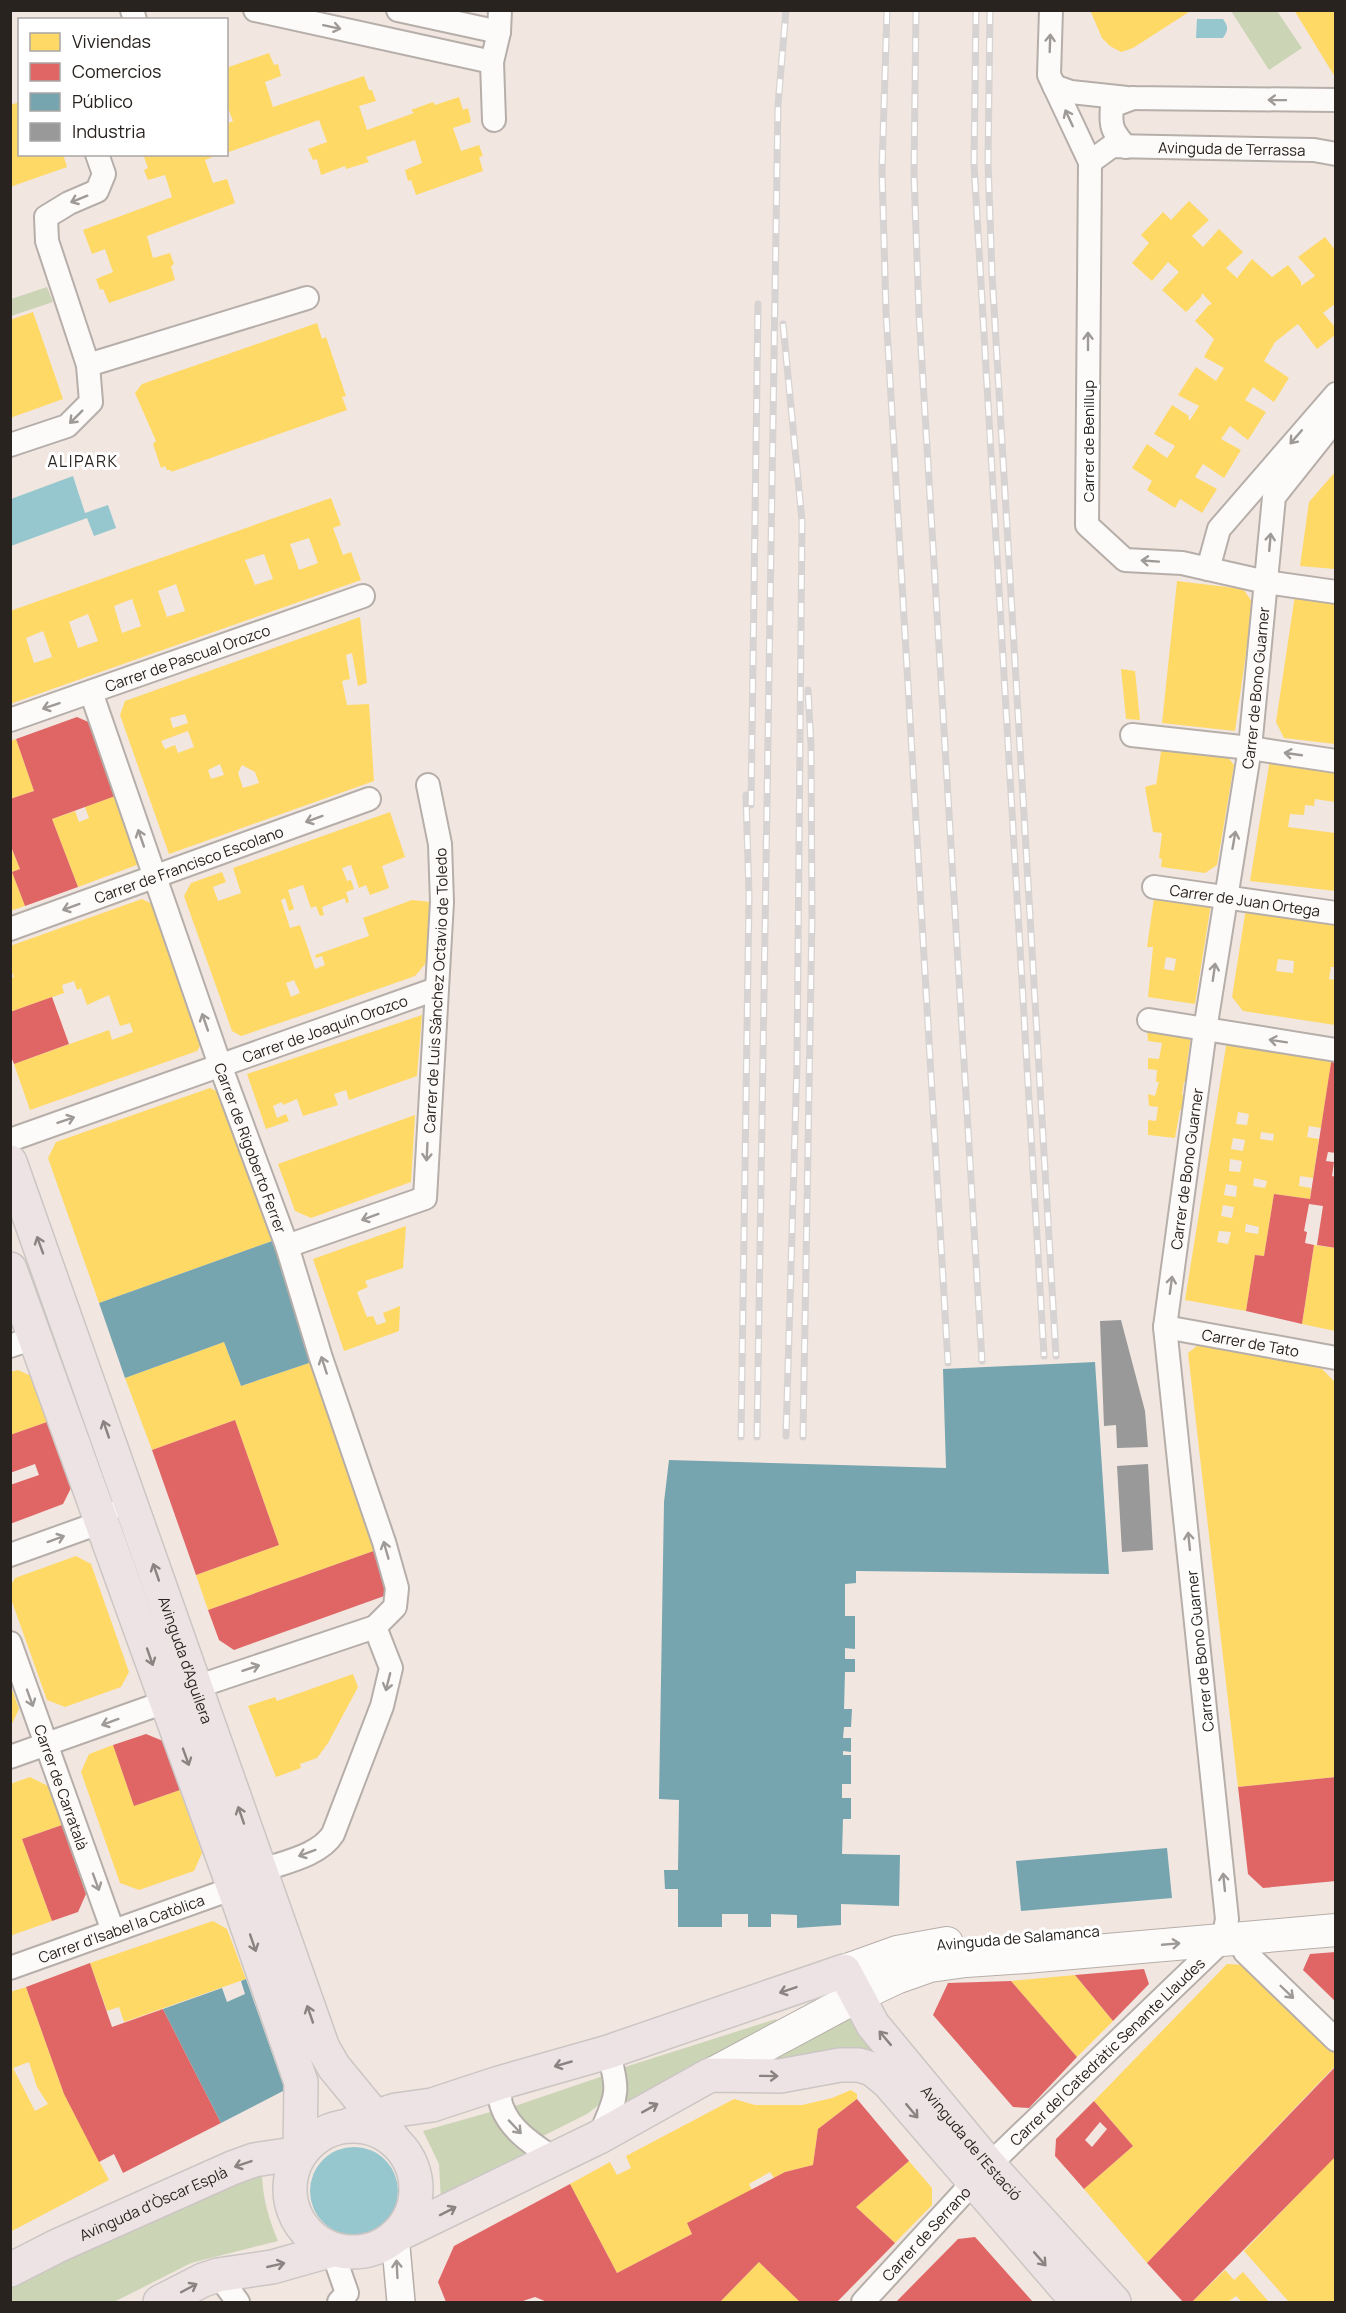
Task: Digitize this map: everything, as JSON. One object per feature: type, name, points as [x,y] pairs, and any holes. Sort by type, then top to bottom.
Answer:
[{"type":"main road","name":"Avinguda d'Aguilera","points":[[10,1162],[196,1686],[301,2082],[300,2153]]},
{"type":"main road","name":"Avinguda d'Aguilera","points":[[10,1269],[23,1342],[102,1522],[165,1702],[323,2048],[373,2128]]},
{"type":"main road","name":"Avinguda de Salamanca","points":[[1230,1932],[1335,1909]]},
{"type":"main road","name":"Avinguda de Salamanca","points":[[396,2236],[599,2137],[710,2075],[897,1952],[963,1940],[1335,1930]]},
{"type":"main road","name":"Avinguda de Salamanca","points":[[373,2128],[396,2110],[432,2105],[499,2083],[851,1984]]},
{"type":"main road","name":"Avinguda de l'Estació","points":[[851,1984],[873,2025],[981,2174],[1078,2302]]},
{"type":"main road","name":"Avinguda de l'Estació","points":[[710,2075],[780,2076],[840,2065],[859,2065],[872,2069],[1114,2302]]},
{"type":"main road","points":[[160,2302],[218,2275],[272,2266],[332,2250],[356,2252],[370,2250],[396,2236],[411,2214],[416,2188],[410,2162],[373,2128],[326,2131],[314,2138],[300,2153],[293,2168],[289,2184],[290,2200],[297,2219],[304,2230],[332,2250]]},
{"type":"main road","name":"Avinguda d'Òscar Esplà","points":[[10,2270],[57,2246],[232,2168],[254,2160],[300,2153]]},
{"type":"street","points":[[255,10],[492,62]]},
{"type":"street","points":[[398,10],[500,21],[492,62],[494,120]]},
{"type":"street","points":[[1051,10],[1049,75],[1090,162]]},
{"type":"street","points":[[1054,86],[1071,92],[1133,98],[1335,100]]},
{"type":"street","points":[[1126,147],[1113,132],[1112,106],[1133,98]]},
{"type":"street","name":"Avinguda de Terrassa","points":[[1090,162],[1112,146],[1314,150],[1335,154]]},
{"type":"street","points":[[10,446],[67,426],[91,402],[88,365],[47,241],[46,217],[69,203],[98,191],[104,174],[98,156]]},
{"type":"street","name":"Carrer de Benillup","points":[[1090,162],[1087,525],[1125,560],[1182,563],[1266,582],[1335,592]]},
{"type":"street","points":[[88,365],[307,298]]},
{"type":"street","points":[[1208,569],[1219,529],[1335,394]]},
{"type":"street","name":"Carrer de Bono Guarner","points":[[1230,1932],[1165,1327],[1205,1030],[1250,748],[1274,497],[1326,445],[1335,419]]},
{"type":"street","name":"Carrer de Pascual Orozco","points":[[10,720],[363,596]]},
{"type":"street","name":"Carrer de Rigoberto Ferrer","points":[[90,692],[220,1065],[287,1246],[321,1358],[384,1542],[397,1588],[395,1606],[375,1627]]},
{"type":"street","points":[[1132,735],[1250,748],[1335,761]]},
{"type":"street","name":"Carrer de Luis Sánchez Octavio de Toledo","points":[[287,1246],[425,1198],[442,902],[440,844],[428,785]]},
{"type":"street","name":"Carrer de Francisco Escolano","points":[[10,928],[369,799]]},
{"type":"street","name":"Carrer de Juan Ortega","points":[[1154,887],[1335,913]]},
{"type":"street","name":"Carrer de Joaquín Orozco","points":[[10,1140],[436,989]]},
{"type":"street","points":[[1149,1020],[1335,1050]]},
{"type":"street","name":"Carrer de Tato","points":[[1165,1327],[1335,1358]]},
{"type":"street","points":[[10,1555],[102,1522],[125,1484]]},
{"type":"street","points":[[196,1686],[375,1627]]},
{"type":"street","name":"Carrer d'Isabel la Catòlica","points":[[10,1968],[247,1879],[319,1849],[327,1843],[333,1834],[382,1706],[391,1668],[375,1627]]},
{"type":"street","name":"Carrer de Carratalà","points":[[10,1643],[113,1931]]},
{"type":"street","points":[[10,1757],[165,1702]]},
{"type":"street","points":[[1230,1932],[1245,1952],[1335,2040]]},
{"type":"street","name":"Carrer del Catedràtic Senante Llaudes","points":[[981,2174],[1230,1932]]},
{"type":"street","points":[[599,2137],[617,2090],[608,2052]]},
{"type":"street","points":[[499,2083],[501,2106],[510,2122],[533,2145],[553,2158]]},
{"type":"street","name":"Carrer de Serrano","points":[[863,2302],[981,2174]]},
{"type":"street","points":[[396,2236],[401,2302]]},
{"type":"street","points":[[332,2250],[347,2293],[339,2302]]},
{"type":"street","points":[[218,2275],[238,2302]]},
{"type":"green space","points":[[1231,11],[1277,11],[1302,48],[1269,70]]},
{"type":"green space","points":[[47,287],[53,302],[11,316],[11,299]]},
{"type":"green space","points":[[848,2014],[886,2060],[752,2065]]},
{"type":"green space","points":[[776,2019],[778,2024],[619,2108],[622,2068]]},
{"type":"green space","points":[[606,2075],[609,2097],[587,2114],[539,2138],[530,2135],[512,2107]]},
{"type":"green space","points":[[494,2111],[531,2152],[441,2200],[439,2164],[423,2131]]},
{"type":"green space","points":[[241,2170],[262,2170],[266,2206],[278,2241],[191,2263],[114,2302],[11,2302],[11,2286]]},
{"type":"water","points":[[1197,19],[1223,19],[1227,28],[1223,38],[1196,38]]},
{"type":"water","points":[[73,476],[85,513],[108,505],[116,528],[94,536],[87,518],[11,546],[11,499]]},
{"type":"water","points":[[354,2147],[371,2151],[385,2160],[394,2174],[398,2191],[394,2208],[385,2222],[371,2231],[354,2235],[337,2231],[323,2222],[314,2208],[310,2191],[314,2174],[323,2160],[337,2151]]},
{"type":"building: Viviendas","points":[[1090,10],[1192,10],[1133,48],[1121,52],[1102,38]]},
{"type":"building: Viviendas","points":[[1294,10],[1335,10],[1335,77]]},
{"type":"building: Viviendas","points":[[269,53],[274,65],[278,64],[281,76],[265,82],[273,107],[364,76],[376,101],[359,106],[367,130],[414,113],[411,110],[433,102],[435,105],[459,97],[463,110],[468,108],[471,122],[453,128],[461,151],[479,145],[483,156],[479,157],[483,171],[416,195],[405,170],[422,163],[415,140],[366,157],[369,162],[346,169],[345,166],[321,175],[317,159],[313,160],[308,149],[327,142],[319,120],[228,152],[228,123],[233,121],[228,108],[228,67]]},
{"type":"building: Viviendas","points":[[18,103],[18,156],[64,156],[67,167],[10,187],[10,105]]},
{"type":"building: Viviendas","points":[[144,156],[215,156],[205,160],[213,183],[227,179],[235,203],[147,236],[153,258],[170,253],[174,264],[171,266],[175,280],[109,303],[96,279],[113,272],[105,249],[92,254],[83,230],[172,197],[165,175],[148,180],[144,170],[148,168]]},
{"type":"building: Viviendas","points":[[1189,201],[1209,220],[1192,236],[1203,247],[1219,229],[1243,252],[1226,268],[1237,278],[1252,259],[1272,277],[1288,265],[1301,282],[1301,286],[1315,276],[1298,257],[1325,237],[1335,250],[1335,304],[1323,313],[1335,327],[1335,335],[1317,349],[1298,324],[1275,342],[1264,361],[1289,378],[1274,402],[1253,387],[1245,400],[1266,412],[1248,440],[1230,426],[1221,439],[1241,450],[1224,478],[1203,464],[1195,477],[1217,489],[1202,513],[1180,499],[1175,508],[1147,490],[1152,481],[1132,468],[1147,444],[1167,458],[1175,446],[1154,434],[1172,405],[1189,416],[1190,420],[1199,406],[1178,395],[1196,367],[1216,381],[1224,368],[1204,357],[1214,339],[1195,321],[1212,304],[1202,293],[1201,297],[1186,312],[1162,290],[1179,272],[1168,262],[1152,281],[1132,263],[1149,243],[1141,235],[1163,212],[1171,220]]},
{"type":"building: Viviendas","points":[[33,312],[63,399],[10,418],[10,320]]},
{"type":"building: Viviendas","points":[[317,323],[322,339],[326,337],[346,396],[342,397],[347,410],[171,472],[165,466],[161,468],[153,444],[156,441],[135,393],[142,384]]},
{"type":"building: Viviendas","points":[[1335,472],[1335,569],[1300,566],[1309,502]]},
{"type":"building: Viviendas","points":[[331,498],[341,525],[333,528],[343,555],[351,552],[361,580],[10,704],[10,611]],"holes":[[[309,538],[318,563],[299,570],[290,544]],[[264,554],[273,579],[255,585],[245,560]],[[176,584],[185,611],[167,617],[158,591]],[[132,599],[141,626],[122,633],[114,606]],[[88,614],[98,641],[78,648],[69,622]],[[43,631],[52,657],[34,663],[26,638]]]},
{"type":"building: Viviendas","points":[[1177,581],[1243,589],[1253,603],[1235,731],[1162,723]]},
{"type":"building: Viviendas","points":[[1295,595],[1335,600],[1335,744],[1284,738],[1276,722]]},
{"type":"building: Viviendas","points":[[360,617],[367,683],[358,686],[352,653],[346,655],[350,679],[342,681],[347,705],[369,704],[374,781],[169,854],[120,715],[125,701]],"holes":[[[185,714],[188,723],[173,728],[170,718]],[[188,731],[194,747],[178,753],[175,745],[165,749],[161,741]],[[220,764],[224,775],[211,779],[208,770]],[[242,765],[255,772],[259,783],[243,788],[238,773]]]},
{"type":"building: Viviendas","points":[[1121,669],[1135,671],[1140,720],[1126,719]]},
{"type":"building: Viviendas","points":[[16,739],[34,791],[10,799],[10,741]]},
{"type":"building: Viviendas","points":[[1162,745],[1224,752],[1234,765],[1217,865],[1205,873],[1161,867],[1162,859],[1159,858],[1162,833],[1153,832],[1145,787],[1155,784],[1156,786]]},
{"type":"building: Viviendas","points":[[1270,759],[1335,767],[1335,802],[1315,799],[1314,806],[1305,805],[1304,815],[1290,814],[1288,827],[1335,833],[1335,891],[1250,881]]},
{"type":"building: Viviendas","points":[[118,795],[142,863],[78,887],[52,819],[75,811],[79,822],[89,818],[85,807]]},
{"type":"building: Viviendas","points":[[390,812],[405,857],[382,866],[389,888],[370,895],[366,885],[359,888],[351,865],[342,868],[347,881],[351,880],[354,889],[346,892],[349,902],[346,903],[345,898],[322,907],[324,915],[320,916],[316,906],[311,908],[303,885],[288,890],[294,909],[289,911],[285,898],[281,900],[290,928],[300,925],[315,969],[325,965],[322,956],[316,958],[315,955],[369,936],[363,918],[412,900],[431,902],[426,963],[415,976],[241,1036],[232,1031],[184,896],[191,883],[222,872],[226,882],[213,887],[218,901],[241,893],[233,868]],"holes":[[[294,980],[300,993],[291,997],[286,983]]]},
{"type":"building: Viviendas","points":[[10,845],[20,869],[12,872],[25,906],[10,911]]},
{"type":"building: Viviendas","points":[[1154,898],[1211,904],[1195,1004],[1148,997],[1153,947],[1147,947]],"holes":[[[1166,957],[1176,959],[1174,971],[1164,969]]]},
{"type":"building: Viviendas","points":[[142,899],[158,907],[205,1038],[197,1051],[30,1110],[14,1064],[109,1030],[112,1040],[133,1032],[130,1023],[120,1026],[109,995],[87,1005],[81,988],[77,990],[74,981],[62,985],[64,993],[10,1012],[10,978],[14,977],[10,968],[10,946]]},
{"type":"building: Viviendas","points":[[1246,908],[1335,920],[1335,967],[1331,967],[1329,979],[1335,980],[1335,1025],[1243,1011],[1232,997]],"holes":[[[1278,959],[1294,961],[1293,973],[1276,971]]]},
{"type":"building: Viviendas","points":[[422,1015],[417,1076],[349,1100],[346,1090],[334,1094],[338,1105],[303,1116],[297,1099],[283,1105],[282,1102],[273,1106],[277,1118],[286,1114],[289,1121],[266,1129],[247,1074]]},
{"type":"building: Viviendas","points":[[1147,1029],[1191,1035],[1187,1063],[1190,1064],[1182,1095],[1185,1095],[1183,1110],[1180,1110],[1175,1138],[1148,1135],[1148,1120],[1156,1121],[1158,1107],[1149,1106],[1148,1094],[1155,1096],[1159,1082],[1156,1082],[1157,1070],[1148,1069],[1148,1058],[1159,1059],[1162,1043],[1148,1041]]},
{"type":"building: Viviendas","points":[[1227,1040],[1332,1056],[1321,1128],[1309,1126],[1307,1137],[1319,1139],[1313,1178],[1300,1176],[1299,1186],[1311,1188],[1310,1199],[1274,1194],[1264,1256],[1255,1255],[1246,1311],[1185,1300]],"holes":[[[1238,1112],[1249,1114],[1247,1125],[1236,1124]],[[1261,1132],[1274,1134],[1273,1141],[1260,1139]],[[1233,1138],[1245,1140],[1243,1151],[1231,1149]],[[1230,1159],[1242,1161],[1240,1172],[1229,1171]],[[1254,1178],[1267,1181],[1265,1188],[1253,1186]],[[1226,1184],[1237,1186],[1236,1197],[1224,1195]],[[1223,1205],[1234,1207],[1232,1218],[1221,1216]],[[1246,1224],[1259,1227],[1258,1234],[1245,1232]],[[1219,1231],[1231,1232],[1228,1244],[1217,1242]]]},
{"type":"building: Viviendas","points":[[210,1088],[226,1096],[275,1240],[99,1303],[48,1158],[56,1142]]},
{"type":"building: Viviendas","points":[[415,1115],[411,1182],[311,1218],[295,1211],[278,1164]]},
{"type":"building: Viviendas","points":[[406,1226],[403,1268],[365,1281],[368,1287],[357,1292],[367,1317],[373,1316],[377,1325],[386,1322],[383,1313],[400,1306],[399,1331],[344,1351],[313,1259]]},
{"type":"building: Viviendas","points":[[1314,1245],[1335,1248],[1335,1331],[1302,1324]]},
{"type":"building: Viviendas","points":[[224,1342],[241,1386],[318,1360],[382,1548],[208,1610],[196,1575],[279,1545],[235,1420],[152,1450],[125,1378]]},
{"type":"building: Viviendas","points":[[1202,1342],[1322,1369],[1335,1382],[1335,1777],[1238,1787],[1188,1353]]},
{"type":"building: Viviendas","points":[[18,1370],[31,1376],[47,1422],[10,1435],[10,1372]]},
{"type":"building: Viviendas","points":[[76,1556],[91,1564],[129,1672],[121,1687],[65,1707],[47,1700],[10,1596],[10,1587],[15,1578]]},
{"type":"building: Viviendas","points":[[353,1674],[358,1687],[328,1743],[317,1758],[300,1764],[301,1768],[276,1777],[248,1706],[275,1697],[277,1701]]},
{"type":"building: Viviendas","points":[[10,1684],[19,1709],[10,1728]]},
{"type":"building: Viviendas","points":[[113,1745],[134,1806],[180,1790],[202,1853],[194,1871],[139,1890],[120,1883],[81,1772],[89,1754]]},
{"type":"building: Viviendas","points":[[30,1777],[48,1786],[62,1825],[22,1839],[52,1921],[10,1936],[10,1784]]},
{"type":"building: Viviendas","points":[[213,1921],[227,1929],[246,1979],[124,2022],[119,2007],[107,2011],[90,1963]]},
{"type":"building: Viviendas","points":[[1227,1964],[1246,1965],[1335,2051],[1335,2066],[1147,2263],[1084,2189],[1133,2146],[1094,2101]]},
{"type":"building: Viviendas","points":[[1075,1975],[1113,2021],[1077,2057],[1011,1981]]},
{"type":"building: Viviendas","points":[[26,1987],[64,2094],[109,2180],[10,2232],[10,1992]],"holes":[[[29,2062],[37,2087],[48,2104],[35,2111],[13,2068]]]},
{"type":"building: Viviendas","points":[[851,2090],[857,2094],[857,2099],[818,2129],[813,2165],[785,2172],[774,2178],[770,2172],[749,2184],[752,2190],[687,2223],[692,2234],[617,2273],[570,2184],[610,2162],[617,2175],[631,2168],[626,2156],[734,2099],[755,2105],[802,2105],[832,2098]]},
{"type":"building: Viviendas","points":[[1335,2156],[1335,2302],[1289,2302],[1244,2251]]},
{"type":"building: Viviendas","points":[[909,2161],[932,2188],[932,2205],[895,2243],[856,2207]]},
{"type":"building: Viviendas","points":[[759,2262],[800,2302],[720,2302]]},
{"type":"building: Viviendas","points":[[1225,2270],[1234,2280],[1243,2272],[1269,2302],[1242,2302],[1236,2296],[1228,2302],[1192,2302]]},
{"type":"building: Comercios","points":[[77,717],[93,724],[118,795],[52,819],[78,887],[25,906],[12,872],[20,869],[10,844],[10,799],[34,791],[16,739]]},
{"type":"building: Comercios","points":[[52,997],[69,1044],[14,1064],[10,1054],[10,1012]]},
{"type":"building: Comercios","points":[[1332,1056],[1336,1057],[1336,1153],[1328,1152],[1326,1161],[1334,1162],[1332,1176],[1336,1177],[1336,1248],[1317,1245],[1323,1206],[1309,1204],[1304,1231],[1307,1232],[1305,1243],[1314,1245],[1302,1324],[1246,1311],[1255,1255],[1264,1256],[1274,1194],[1310,1199]]},
{"type":"building: Comercios","points":[[235,1420],[279,1545],[196,1575],[152,1450]]},
{"type":"building: Comercios","points":[[47,1422],[71,1488],[63,1504],[10,1524],[10,1485],[39,1475],[35,1464],[10,1473],[10,1435]]},
{"type":"building: Comercios","points":[[382,1548],[387,1595],[234,1650],[219,1640],[208,1610]]},
{"type":"building: Comercios","points":[[146,1734],[163,1741],[180,1790],[134,1806],[113,1745]]},
{"type":"building: Comercios","points":[[1336,1777],[1336,1881],[1263,1888],[1248,1874],[1238,1787]]},
{"type":"building: Comercios","points":[[62,1825],[86,1894],[78,1912],[52,1921],[22,1839]]},
{"type":"building: Comercios","points":[[1336,1952],[1336,2002],[1303,1970],[1310,1954]]},
{"type":"building: Comercios","points":[[90,1963],[112,2027],[163,2009],[221,2123],[123,2173],[114,2154],[99,2162],[64,2094],[26,1987]]},
{"type":"building: Comercios","points":[[1144,1969],[1149,1984],[1113,2021],[1075,1975]]},
{"type":"building: Comercios","points":[[1011,1981],[1077,2057],[1029,2108],[1013,2107],[933,2015],[948,1983]]},
{"type":"building: Comercios","points":[[1336,2066],[1336,2156],[1192,2302],[1183,2302],[1147,2263]]},
{"type":"building: Comercios","points":[[857,2099],[909,2161],[856,2207],[895,2243],[837,2302],[800,2302],[759,2262],[720,2302],[547,2302],[535,2297],[520,2302],[446,2302],[438,2282],[454,2246],[570,2184],[617,2273],[692,2234],[687,2223],[785,2172],[813,2165],[818,2129]]},
{"type":"building: Comercios","points":[[1094,2101],[1133,2146],[1084,2189],[1055,2156],[1056,2139]],"holes":[[[1100,2122],[1107,2129],[1092,2147],[1085,2140]]]},
{"type":"building: Comercios","points":[[975,2237],[1033,2302],[896,2302],[958,2239]]},
{"type":"building: Público","points":[[275,1240],[318,1360],[241,1386],[224,1342],[125,1378],[99,1303]]},
{"type":"building: Público","points":[[1095,1362],[1109,1574],[856,1571],[856,1583],[845,1584],[845,1616],[855,1616],[855,1649],[845,1648],[845,1659],[855,1659],[855,1672],[845,1672],[844,1709],[852,1709],[851,1727],[844,1727],[843,1738],[851,1738],[851,1752],[843,1751],[843,1755],[851,1755],[851,1784],[842,1784],[842,1798],[851,1798],[851,1819],[843,1819],[842,1854],[900,1855],[899,1906],[841,1904],[841,1925],[797,1928],[797,1915],[771,1914],[771,1927],[748,1927],[748,1914],[722,1914],[722,1927],[678,1927],[678,1889],[665,1889],[664,1870],[678,1870],[679,1800],[659,1799],[664,1502],[669,1460],[946,1468],[943,1369]]},
{"type":"building: Público","points":[[1167,1848],[1172,1898],[1021,1911],[1016,1861]]},
{"type":"building: Público","points":[[246,1979],[285,2090],[221,2123],[163,2009],[222,1988],[227,2002],[245,1994],[241,1981]]},
{"type":"building: Industria","points":[[1121,1320],[1145,1411],[1148,1447],[1117,1448],[1116,1425],[1104,1426],[1100,1321]]},
{"type":"building: Industria","points":[[1148,1464],[1153,1550],[1122,1552],[1117,1466]]},
{"type":"railway","points":[[757,1437],[778,105],[786,10]]},
{"type":"railway","points":[[887,10],[882,170],[886,312],[948,1363]]},
{"type":"railway","points":[[916,10],[914,174],[919,314],[982,1361]]},
{"type":"railway","points":[[976,10],[974,164],[1044,1356]]},
{"type":"railway","points":[[990,10],[988,162],[992,273],[1056,1356]]},
{"type":"railway","points":[[751,805],[758,304]]},
{"type":"railway","points":[[783,324],[802,521],[797,1063],[786,1436]]},
{"type":"railway","points":[[803,1437],[812,917],[811,745],[808,690]]},
{"type":"railway","points":[[741,1437],[749,896],[746,795]]},
{"type":"district","name":"ALIPARK","points":[[83,461]]}]
